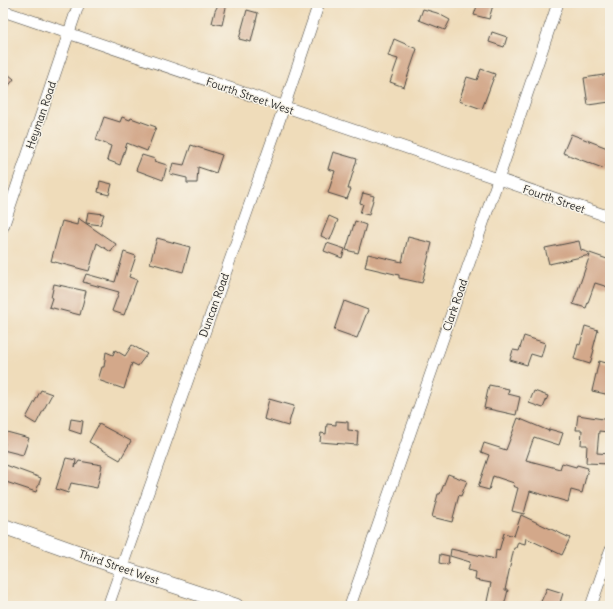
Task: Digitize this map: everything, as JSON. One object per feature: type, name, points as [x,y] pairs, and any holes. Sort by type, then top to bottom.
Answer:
[{"type":"main road","name":"Third Street West","points":[[3,526],[121,568],[236,606]]},
{"type":"street","name":"Heyman Road","points":[[3,227],[79,3]]},
{"type":"street","name":"Duncan Road","points":[[108,606],[284,107],[319,3]]},
{"type":"street","name":"Clark Road","points":[[350,606],[558,3]]},
{"type":"street","name":"Fourth Street West","points":[[3,11],[498,180]]},
{"type":"street","name":"Fourth Street","points":[[498,180],[610,217]]},
{"type":"street","points":[[591,606],[610,551]]},
{"type":"building","points":[[219,3],[227,3],[222,25],[212,23]]},
{"type":"building","points":[[478,3],[493,5],[489,19],[474,15]]},
{"type":"building","points":[[423,9],[437,13],[450,20],[445,30],[419,20]]},
{"type":"building","points":[[247,10],[258,13],[251,42],[239,39]]},
{"type":"building","points":[[492,32],[507,37],[504,47],[489,42]]},
{"type":"building","points":[[394,39],[417,49],[404,87],[390,82],[398,59],[388,56]]},
{"type":"building","points":[[481,69],[495,74],[482,109],[459,101],[467,77],[477,80]]},
{"type":"building","points":[[3,70],[14,79],[3,93]]},
{"type":"building","points":[[610,74],[610,102],[588,105],[584,78]]},
{"type":"building","points":[[104,117],[120,122],[122,117],[130,120],[131,118],[156,127],[147,151],[127,143],[120,165],[107,160],[111,146],[96,140]]},
{"type":"building","points":[[571,134],[610,149],[610,155],[605,169],[563,153]]},
{"type":"building","points":[[191,145],[222,155],[216,173],[198,167],[197,183],[187,183],[187,178],[170,174],[173,163],[184,165]]},
{"type":"building","points":[[333,152],[357,159],[348,189],[351,189],[347,199],[328,193],[335,171],[328,169]]},
{"type":"building","points":[[142,155],[167,165],[163,180],[136,170]]},
{"type":"building","points":[[100,181],[112,184],[109,195],[98,192]]},
{"type":"building","points":[[363,193],[374,196],[369,215],[360,213],[363,204],[360,203]]},
{"type":"building","points":[[88,212],[104,214],[100,225],[86,223]]},
{"type":"building","points":[[329,216],[338,220],[330,240],[321,236]]},
{"type":"building","points":[[78,218],[116,244],[111,252],[97,243],[89,271],[51,261],[62,221],[77,225]]},
{"type":"building","points":[[355,221],[366,225],[358,253],[346,250]]},
{"type":"building","points":[[408,237],[432,243],[422,283],[399,278],[399,275],[365,267],[368,254],[402,262]]},
{"type":"building","points":[[157,238],[190,247],[183,272],[150,263]]},
{"type":"building","points":[[579,241],[581,250],[610,260],[610,281],[608,287],[595,283],[586,308],[573,304],[590,255],[549,264],[545,248]]},
{"type":"building","points":[[327,243],[345,249],[342,258],[324,251]]},
{"type":"building","points":[[124,252],[136,256],[129,277],[137,280],[124,315],[112,311],[119,292],[83,282],[86,274],[115,282]]},
{"type":"building","points":[[54,284],[86,291],[80,315],[49,307]]},
{"type":"building","points":[[344,301],[368,310],[357,338],[334,330]]},
{"type":"building","points":[[585,326],[598,330],[590,364],[574,359],[578,344],[580,345]]},
{"type":"building","points":[[524,336],[545,343],[541,357],[531,354],[527,365],[510,360],[513,350],[519,351]]},
{"type":"building","points":[[132,345],[147,354],[138,366],[132,363],[124,389],[98,380],[102,367],[104,367],[106,352],[113,355],[115,350],[125,356]]},
{"type":"building","points":[[599,361],[610,364],[610,395],[592,391]]},
{"type":"building","points":[[489,385],[509,389],[508,394],[520,397],[516,415],[484,408]]},
{"type":"building","points":[[41,390],[52,394],[36,424],[26,418]]},
{"type":"building","points":[[534,391],[548,396],[543,408],[529,403]]},
{"type":"building","points":[[269,399],[294,406],[288,426],[264,419]]},
{"type":"building","points":[[578,415],[609,420],[608,432],[599,431],[597,453],[610,454],[610,464],[586,463],[587,445],[581,445],[582,430],[576,430]]},
{"type":"building","points":[[518,418],[549,431],[549,429],[563,433],[559,445],[534,437],[526,460],[560,469],[562,463],[576,467],[577,465],[588,468],[582,493],[571,490],[568,502],[530,491],[524,514],[512,511],[518,488],[513,486],[514,483],[493,476],[489,490],[478,487],[489,455],[481,452],[484,443],[506,450]]},
{"type":"building","points":[[71,419],[83,421],[81,434],[69,430]]},
{"type":"building","points":[[336,421],[348,422],[348,430],[358,431],[357,445],[320,442],[321,433],[326,434],[327,424],[336,425]]},
{"type":"building","points":[[99,424],[131,441],[120,460],[89,442]]},
{"type":"building","points":[[3,431],[29,438],[23,455],[3,450],[5,443],[3,442]]},
{"type":"building","points":[[66,458],[76,460],[75,467],[79,461],[102,465],[97,488],[71,483],[68,493],[56,489]]},
{"type":"building","points":[[3,464],[41,478],[36,492],[3,481]]},
{"type":"building","points":[[448,474],[467,481],[461,496],[459,495],[452,522],[432,517],[438,494],[440,494]]},
{"type":"building","points":[[521,515],[570,538],[562,555],[526,538],[525,544],[518,542],[516,548],[514,548],[505,590],[508,590],[504,606],[486,606],[491,583],[475,580],[476,572],[468,570],[470,562],[450,556],[451,549],[495,559],[496,550],[499,551],[504,533],[514,536]]},
{"type":"building","points":[[440,554],[449,556],[448,565],[439,563]]},
{"type":"building","points":[[547,588],[563,593],[559,606],[539,606]]}]
